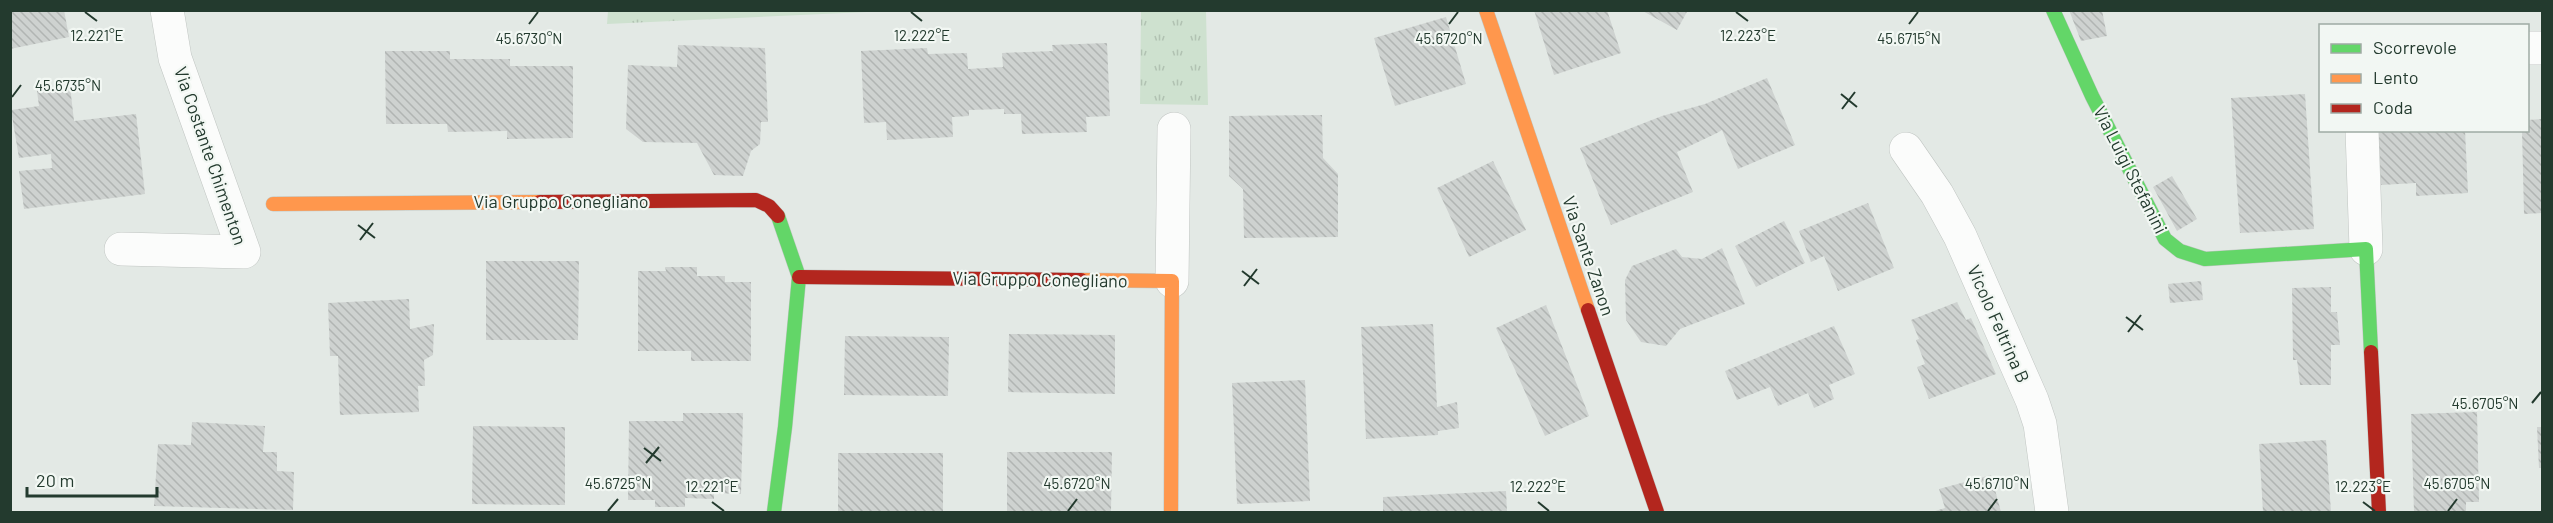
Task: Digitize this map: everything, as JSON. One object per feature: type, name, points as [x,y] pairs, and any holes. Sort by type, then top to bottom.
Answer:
[{"type":"street","name":"Via Costante Chimenton","points":[[122,249],[244,252],[175,58],[167,10]]},
{"type":"street","name":"Via Sante Zanon","points":[[1486,10],[1657,513]]},
{"type":"street","name":"Via Luigi Stefanini","points":[[2053,10],[2092,96],[2161,234],[2169,244],[2194,257],[2205,259],[2366,249]]},
{"type":"street","points":[[1171,513],[1174,129]]},
{"type":"street","points":[[2362,132],[2379,513]]},
{"type":"street","name":"Vicolo Feltrina B","points":[[1906,149],[1937,194],[1960,236],[2032,400],[2040,424],[2052,513]]},
{"type":"street","name":"Via Gruppo Conegliano","points":[[273,204],[756,200],[775,211],[799,277],[784,437],[774,513]]},
{"type":"street","name":"Via Gruppo Conegliano","points":[[799,277],[1172,281]]},
{"type":"green space","points":[[608,10],[889,11],[607,24]]},
{"type":"green space","points":[[1141,11],[1206,11],[1208,105],[1140,104]]},
{"type":"building","points":[[10,10],[64,10],[69,37],[10,49]]},
{"type":"building","points":[[1534,10],[1607,10],[1621,53],[1554,75]]},
{"type":"building","points":[[1641,10],[1688,10],[1677,30]]},
{"type":"building","points":[[2069,10],[2102,10],[2107,36],[2081,41]]},
{"type":"building","points":[[1446,17],[1466,84],[1395,106],[1374,38]]},
{"type":"building","points":[[1107,43],[1110,116],[1086,117],[1087,132],[1022,134],[1021,114],[1004,114],[1004,109],[969,110],[969,116],[952,117],[953,137],[887,140],[886,122],[864,123],[861,51],[927,48],[928,54],[967,53],[968,69],[1003,67],[1002,53],[1053,51],[1052,45]]},
{"type":"building","points":[[678,45],[765,48],[768,122],[761,122],[760,144],[751,151],[743,176],[714,175],[697,143],[643,142],[626,129],[628,65],[677,67]]},
{"type":"building","points":[[385,51],[450,51],[450,59],[510,59],[510,66],[573,66],[573,138],[507,139],[507,131],[448,132],[447,124],[386,124]]},
{"type":"building","points":[[1767,78],[1795,145],[1738,169],[1722,130],[1677,152],[1693,192],[1611,225],[1580,148],[1662,116],[1705,104]]},
{"type":"building","points":[[70,86],[74,121],[136,114],[145,194],[24,209],[19,171],[52,168],[51,154],[19,158],[11,110],[39,106],[37,91]]},
{"type":"building","points":[[2305,94],[2314,229],[2240,233],[2231,98]]},
{"type":"building","points":[[1322,115],[1323,158],[1338,174],[1338,237],[1244,238],[1243,189],[1229,176],[1229,116]]},
{"type":"building","points":[[2542,119],[2542,213],[2524,214],[2522,132],[2529,132],[2529,120]]},
{"type":"building","points":[[2378,132],[2465,132],[2468,193],[2416,196],[2416,183],[2381,185]]},
{"type":"building","points":[[1493,161],[1526,230],[1469,257],[1437,188]]},
{"type":"building","points":[[2172,176],[2197,219],[2177,231],[2153,187]]},
{"type":"building","points":[[1868,203],[1894,268],[1838,291],[1824,256],[1811,262],[1799,231]]},
{"type":"building","points":[[1784,221],[1805,263],[1756,287],[1735,246]]},
{"type":"building","points":[[1722,248],[1745,304],[1680,329],[1666,346],[1641,342],[1626,320],[1625,280],[1632,266],[1676,249],[1682,257],[1702,259]]},
{"type":"building","points":[[486,261],[579,261],[578,340],[486,340]]},
{"type":"building","points":[[665,267],[697,267],[697,276],[725,276],[725,282],[751,282],[751,361],[691,361],[691,351],[638,351],[638,271],[666,271]]},
{"type":"building","points":[[2201,281],[2203,300],[2170,303],[2168,284]]},
{"type":"building","points":[[2331,287],[2331,312],[2337,312],[2340,345],[2331,345],[2331,385],[2300,385],[2297,360],[2293,360],[2292,288]]},
{"type":"building","points":[[409,299],[410,329],[434,324],[433,355],[424,360],[425,386],[418,386],[419,412],[340,415],[338,356],[330,356],[328,303]]},
{"type":"building","points":[[1957,302],[1966,320],[1971,318],[1996,374],[1929,399],[1917,367],[1925,364],[1916,340],[1919,339],[1911,320]]},
{"type":"building","points":[[1546,305],[1589,416],[1545,436],[1496,328]]},
{"type":"building","points":[[1433,324],[1437,407],[1457,402],[1459,428],[1438,431],[1438,435],[1366,439],[1361,327]]},
{"type":"building","points":[[1834,326],[1855,374],[1829,385],[1834,399],[1814,408],[1808,393],[1778,406],[1770,387],[1737,400],[1725,371]]},
{"type":"building","points":[[1009,334],[1115,335],[1115,394],[1008,392]]},
{"type":"building","points":[[845,336],[949,337],[948,396],[844,395]]},
{"type":"building","points":[[1305,380],[1310,501],[1237,504],[1232,383]]},
{"type":"building","points":[[2477,412],[2479,502],[2466,502],[2466,512],[2414,512],[2411,414]]},
{"type":"building","points":[[683,413],[743,413],[741,494],[714,493],[714,499],[685,498],[685,507],[655,507],[655,500],[628,500],[629,421],[683,421]]},
{"type":"building","points":[[192,422],[265,426],[263,452],[277,452],[277,471],[294,472],[293,510],[154,506],[158,444],[191,445]]},
{"type":"building","points":[[473,426],[565,427],[565,505],[472,504]]},
{"type":"building","points":[[2537,427],[2542,427],[2542,468],[2539,468]]},
{"type":"building","points":[[2326,440],[2331,512],[2263,512],[2259,444]]},
{"type":"building","points":[[1007,452],[1112,452],[1111,511],[1007,511]]},
{"type":"building","points":[[838,453],[943,453],[943,512],[838,512]]},
{"type":"building","points":[[1991,475],[2001,512],[1932,512],[1945,508],[1939,489]]},
{"type":"building","points":[[1506,491],[1507,512],[1383,512],[1383,497]]},
{"type":"traffic: fast","points":[[2053,10],[2092,96],[2165,239],[2180,251],[2205,259],[2366,249],[2371,352]]},
{"type":"traffic: fast","points":[[774,512],[785,427],[799,277],[778,216]]},
{"type":"traffic: slow","points":[[1486,10],[1588,310]]},
{"type":"traffic: slow","points":[[273,204],[540,202]]},
{"type":"traffic: slow","points":[[1081,280],[1172,281],[1171,512]]},
{"type":"traffic: jam","points":[[540,202],[756,200],[769,206],[778,216]]},
{"type":"traffic: jam","points":[[799,277],[1081,280]]},
{"type":"traffic: jam","points":[[1588,310],[1657,512]]},
{"type":"traffic: jam","points":[[2371,352],[2379,512]]}]
